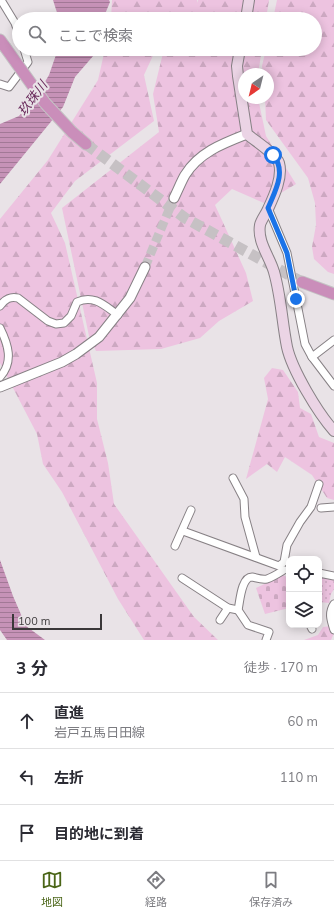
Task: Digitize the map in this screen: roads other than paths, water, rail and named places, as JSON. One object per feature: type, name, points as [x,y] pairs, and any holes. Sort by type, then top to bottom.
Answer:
[{"type":"highway","points":[[2,43],[45,103],[72,132],[86,144]]},
{"type":"highway","points":[[302,282],[334,294]]},
{"type":"main road","points":[[247,12],[249,0]]},
{"type":"main road","points":[[239,56],[237,66],[238,76],[247,134],[273,155],[278,161],[280,170],[280,178],[260,225],[260,238],[273,270],[288,348],[296,371],[320,413],[334,431]]},
{"type":"street","points":[[1,0],[12,18]]},
{"type":"street","points":[[0,84],[9,86],[28,62],[26,56]]},
{"type":"street","points":[[174,198],[186,174],[199,159],[219,145],[247,134]]},
{"type":"street","points":[[268,208],[287,253],[305,344],[312,357],[334,386]]},
{"type":"street","points":[[0,387],[62,362],[76,354],[99,337],[130,298],[145,267]]},
{"type":"street","points":[[0,306],[5,300],[13,296],[18,298],[48,321],[56,324],[64,323],[71,316],[77,302],[84,299],[91,299],[102,304],[118,315]]},
{"type":"street","points":[[0,328],[7,341],[9,354],[6,367],[0,377]]},
{"type":"street","points":[[312,357],[334,340]]},
{"type":"street","points":[[234,478],[244,500],[245,517],[256,557]]},
{"type":"street","points":[[284,570],[287,545],[300,522],[311,507],[319,484]]},
{"type":"street","points":[[321,508],[334,507]]},
{"type":"street","points":[[175,546],[183,531],[191,510]]},
{"type":"street","points":[[183,531],[256,557],[284,570]]},
{"type":"street","points":[[266,640],[269,632],[248,625],[238,610],[243,584],[248,578],[251,577],[260,580],[268,579],[284,570]]},
{"type":"street","points":[[322,574],[334,576]]},
{"type":"street","points":[[182,578],[228,608],[238,610]]},
{"type":"street","points":[[334,604],[331,608],[330,619],[334,630]]},
{"type":"street","points":[[220,620],[228,608]]},
{"type":"tunnel","points":[[86,144],[185,218],[302,282]]},
{"type":"tunnel","points":[[145,267],[174,198]]},
{"type":"water label","name":"玖珠川","points":[[32,98]]}]
